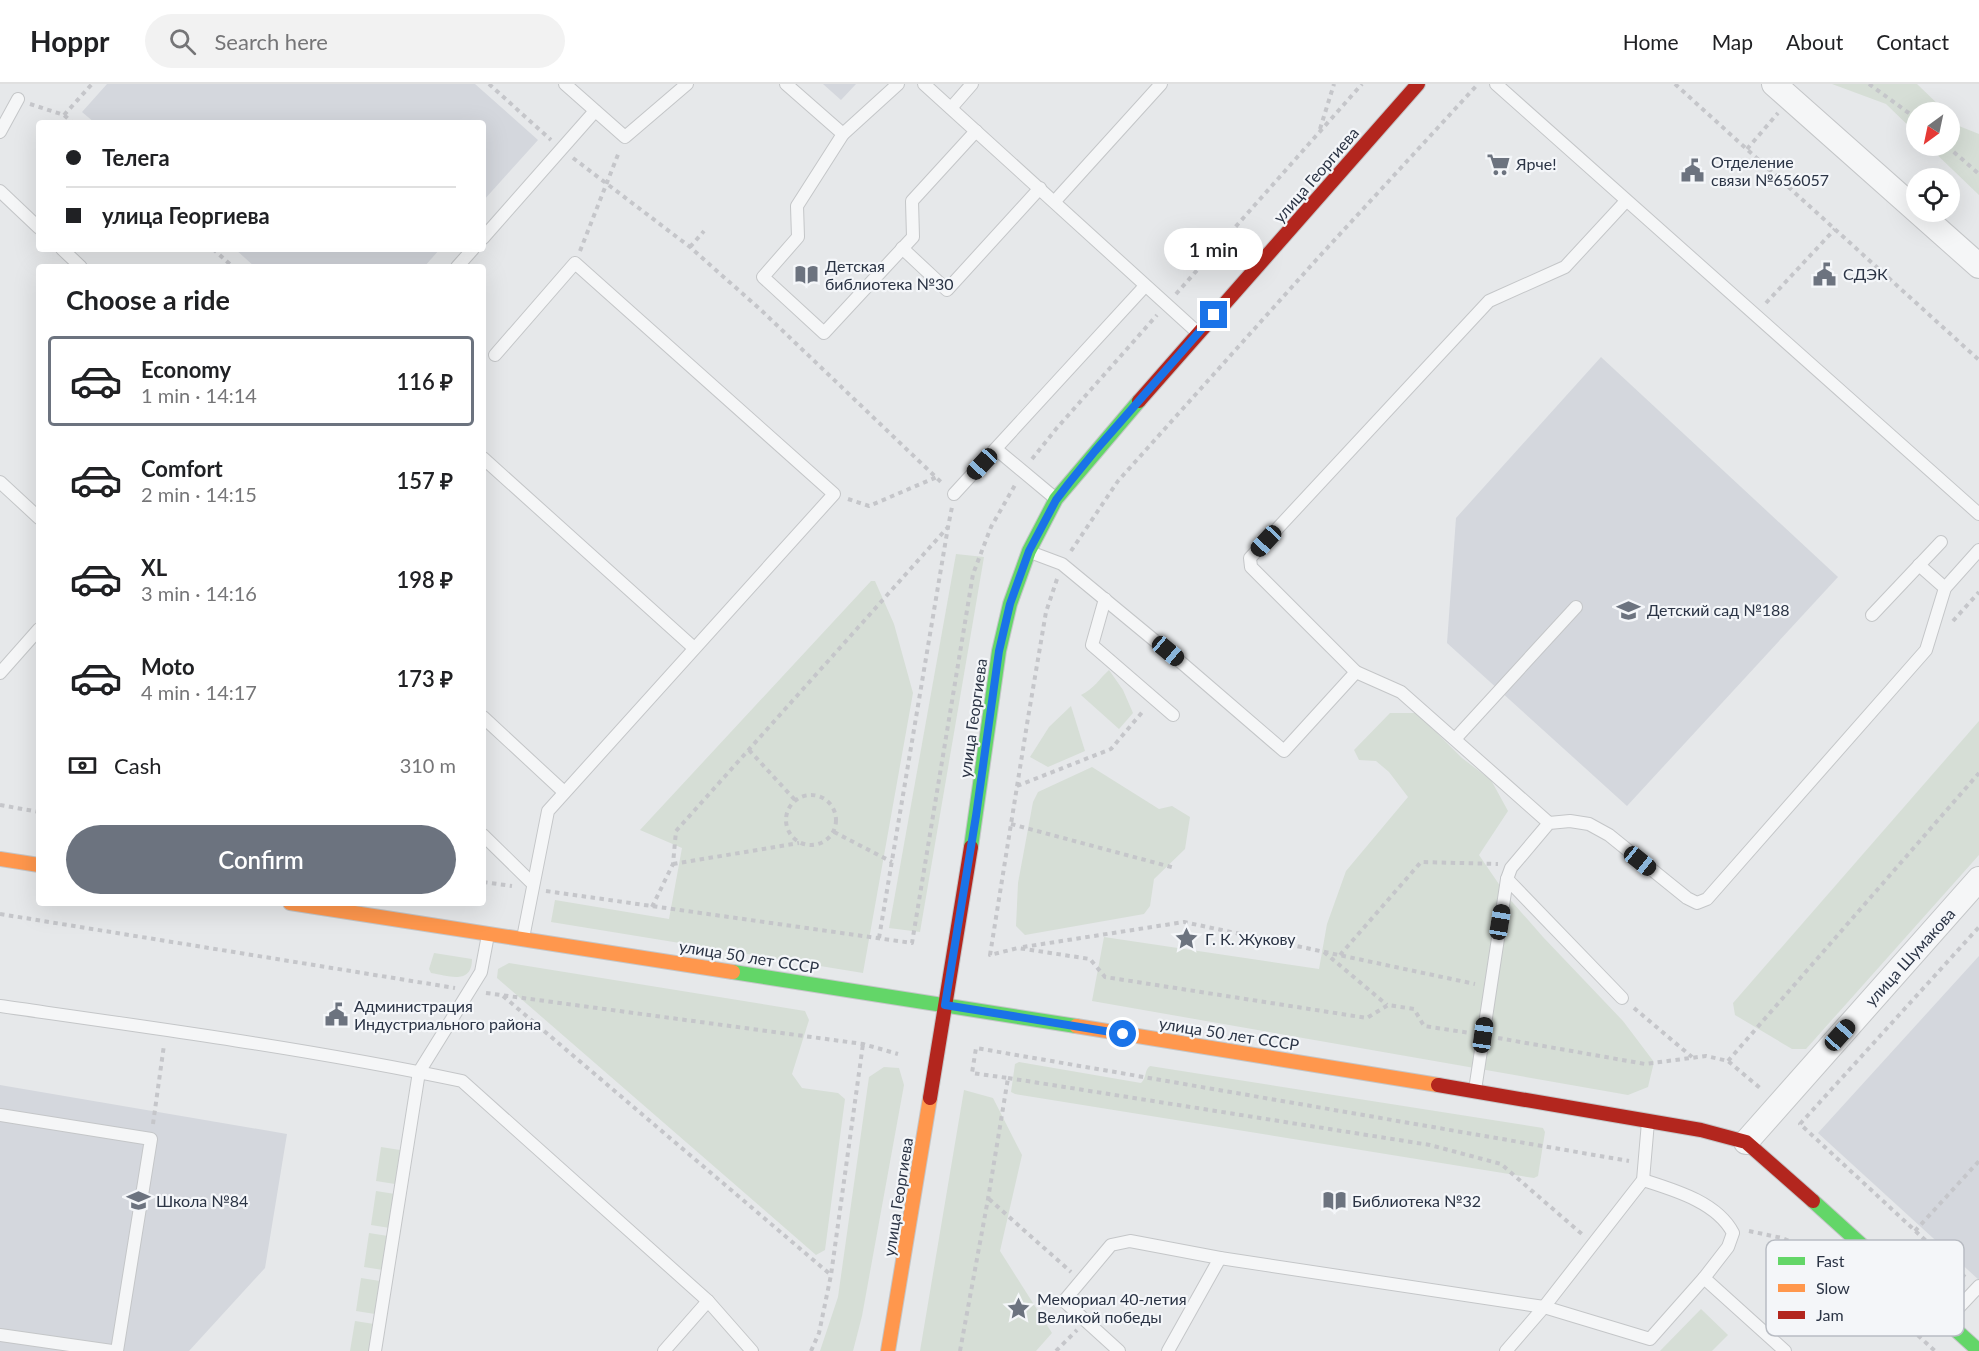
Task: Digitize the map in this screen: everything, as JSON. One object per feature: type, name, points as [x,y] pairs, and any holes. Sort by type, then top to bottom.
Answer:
[{"type":"street","name":"улица Георгиева","points":[[888,1351],[976,816],[999,651],[1010,604],[1029,551],[1056,500],[1095,451],[1418,84]]},
{"type":"street","points":[[1782,91],[1979,267]]},
{"type":"street","points":[[0,859],[36,865]]},
{"type":"street","name":"улица Шумакова","points":[[1746,1142],[1979,879]]},
{"type":"street","name":"улица 50 лет СССР","points":[[310,906],[945,1005],[1701,1130],[1746,1142],[1855,1240]]},
{"type":"street","name":"улица 50 лет СССР","points":[[1962,1336],[1979,1351]]},
{"type":"lane","points":[[565,84],[625,137],[687,84]]},
{"type":"lane","points":[[786,84],[843,134]]},
{"type":"lane","points":[[898,84],[843,134],[797,206],[798,237],[763,277],[824,333],[913,237],[912,201],[976,131]]},
{"type":"lane","points":[[924,84],[1198,332]]},
{"type":"lane","points":[[951,108],[972,84]]},
{"type":"lane","points":[[1055,201],[1161,84]]},
{"type":"lane","points":[[1496,84],[1979,513]]},
{"type":"lane","points":[[0,132],[18,99]]},
{"type":"lane","points":[[486,235],[595,111]]},
{"type":"lane","points":[[902,249],[947,290],[1040,188]]},
{"type":"lane","points":[[0,191],[36,225]]},
{"type":"lane","points":[[1549,823],[1401,692],[1356,672],[1251,567],[1250,558],[1489,301],[1565,267],[1626,201]]},
{"type":"lane","points":[[65,252],[78,264]]},
{"type":"lane","points":[[460,264],[470,252]]},
{"type":"lane","points":[[495,356],[575,263],[834,494],[548,811],[522,939]]},
{"type":"lane","points":[[954,494],[1145,286]]},
{"type":"lane","points":[[996,449],[1056,500]]},
{"type":"lane","points":[[486,461],[694,648]]},
{"type":"lane","points":[[0,482],[36,515]]},
{"type":"lane","points":[[1872,615],[1941,542]]},
{"type":"lane","points":[[1475,1091],[1507,879],[1514,864],[1549,823],[1570,821],[1589,824],[1609,835],[1687,898],[1697,903],[1707,899],[1926,650],[1945,588],[1979,550]]},
{"type":"lane","points":[[1029,551],[1062,564],[1284,751],[1356,672]]},
{"type":"lane","points":[[1919,565],[1945,588]]},
{"type":"lane","points":[[1105,599],[1092,645],[1173,715]]},
{"type":"lane","points":[[1455,740],[1576,607]]},
{"type":"lane","points":[[0,673],[36,632]]},
{"type":"lane","points":[[486,720],[564,792]]},
{"type":"lane","points":[[486,838],[533,886]]},
{"type":"lane","points":[[1507,879],[1622,998]]},
{"type":"lane","points":[[375,1351],[420,1072],[482,972],[488,933]]},
{"type":"lane","points":[[0,1006],[166,1030],[420,1072],[462,1082],[708,1301],[752,1351]]},
{"type":"lane","points":[[0,1116],[151,1139],[114,1351],[0,1335]]},
{"type":"lane","points":[[1506,1351],[1544,1307],[1643,1180],[1648,1122]]},
{"type":"lane","points":[[1119,1351],[1064,1301],[1111,1245],[1130,1241],[1220,1258],[1544,1307],[1650,1340],[1704,1278],[1728,1247],[1733,1233],[1727,1221],[1685,1193],[1643,1180]]},
{"type":"lane","points":[[1168,1351],[1220,1258]]},
{"type":"lane","points":[[1704,1278],[1766,1334]]},
{"type":"lane","points":[[1964,1302],[1978,1287]]},
{"type":"lane","points":[[664,1351],[708,1301]]},
{"type":"lane","points":[[1768,1336],[1785,1351]]},
{"type":"path","points":[[64,115],[92,84]]},
{"type":"path","points":[[489,84],[561,149],[690,247],[762,311],[954,494],[879,938]]},
{"type":"path","points":[[1319,132],[1334,84]]},
{"type":"path","points":[[1478,84],[1118,481],[1062,564],[1046,612],[990,955],[1018,948],[1184,922],[1491,987]]},
{"type":"path","points":[[1675,84],[1979,360]]},
{"type":"path","points":[[1869,84],[1906,111]]},
{"type":"path","points":[[1747,149],[1782,91]]},
{"type":"path","points":[[18,99],[64,115],[70,120]]},
{"type":"path","points":[[575,263],[625,137]]},
{"type":"path","points":[[1958,156],[1979,174]]},
{"type":"path","points":[[1756,314],[1835,229]]},
{"type":"path","points":[[690,247],[704,231]]},
{"type":"path","points":[[216,252],[230,264]]},
{"type":"path","points":[[834,494],[869,506],[937,477]]},
{"type":"path","points":[[652,907],[673,864],[676,831],[948,527]]},
{"type":"path","points":[[1017,786],[1111,749],[1154,699]]},
{"type":"path","points":[[749,749],[795,800]]},
{"type":"path","points":[[1728,1061],[1979,773]]},
{"type":"path","points":[[811,795],[827,801],[836,815],[834,831],[823,843],[806,846],[799,843],[792,837],[785,823],[789,807],[795,800],[811,795]]},
{"type":"path","points":[[0,805],[36,811]]},
{"type":"path","points":[[1011,824],[1175,868]]},
{"type":"path","points":[[834,831],[892,862]]},
{"type":"path","points":[[673,864],[799,843]]},
{"type":"path","points":[[1340,955],[1421,862],[1514,864]]},
{"type":"path","points":[[486,882],[533,886],[652,907],[912,943]]},
{"type":"path","points":[[0,914],[503,996],[863,1044],[898,1054]]},
{"type":"path","points":[[1925,1240],[1800,1125],[1979,927]]},
{"type":"path","points":[[1018,948],[1090,959],[1105,977],[1367,1018],[1388,1005]]},
{"type":"path","points":[[1323,951],[1388,1005],[1414,1009],[1424,1026],[1646,1065],[1706,1056],[1728,1061],[1760,1088]]},
{"type":"path","points":[[503,996],[831,1275]]},
{"type":"path","points":[[1622,998],[1692,1057]]},
{"type":"path","points":[[151,1139],[166,1030]]},
{"type":"path","points":[[811,1351],[819,1333],[831,1275],[863,1044]]},
{"type":"path","points":[[1593,1243],[1501,1164],[1430,1145],[972,1073],[976,1048],[1644,1164]]},
{"type":"path","points":[[960,1351],[1008,1078]]},
{"type":"path","points":[[1915,1231],[1979,1161]]},
{"type":"path","points":[[988,1199],[1080,1281]]},
{"type":"path","points":[[1733,1233],[1753,1231],[1787,1240]]},
{"type":"path","points":[[1964,1275],[1978,1287]]},
{"type":"path","points":[[1056,1351],[1086,1321]]},
{"type":"shaded area","points":[[107,84],[475,84],[538,140],[486,198],[486,120],[91,120],[82,112]]},
{"type":"shaded area","points":[[823,84],[856,84],[841,100]]},
{"type":"shaded area","points":[[1832,84],[1917,84],[1936,102],[1906,102],[1906,123],[1886,104]]},
{"type":"shaded area","points":[[1960,126],[1979,134],[1979,195],[1960,177],[1960,168],[1951,168],[1938,156],[1960,156]]},
{"type":"shaded area","points":[[238,252],[437,252],[427,264],[252,264]]},
{"type":"shaded area","name":"Детский сад №188","points":[[1601,357],[1838,577],[1627,806],[1447,643],[1456,518]]},
{"type":"shaded area","points":[[956,554],[984,557],[920,932],[889,928]]},
{"type":"shaded area","points":[[871,581],[875,581],[894,624],[913,693],[863,973],[551,922],[555,900],[669,919],[682,848],[640,830]]},
{"type":"shaded area","points":[[1109,670],[1123,690],[1133,713],[1119,729],[1081,695],[1093,687]]},
{"type":"shaded area","points":[[1071,706],[1085,751],[1048,767],[1030,757],[1049,727]]},
{"type":"shaded area","points":[[1390,713],[1417,713],[1462,758],[1491,780],[1508,811],[1479,855],[1507,896],[1623,1021],[1654,1062],[1648,1087],[1628,1095],[1092,1001],[1104,937],[1319,969],[1327,924],[1346,871],[1408,797],[1389,772],[1376,761],[1359,760],[1354,750]]},
{"type":"shaded area","points":[[1979,721],[1979,855],[1806,1049],[1792,1049],[1735,1015],[1733,1003]]},
{"type":"shaded area","points":[[1092,767],[1159,809],[1172,806],[1190,817],[1185,849],[1154,879],[1150,906],[1144,914],[1025,935],[1016,926],[1018,883],[1033,802],[1038,792]]},
{"type":"shaded area","points":[[434,953],[472,959],[471,967],[468,973],[458,977],[431,973],[429,969]]},
{"type":"shaded area","points":[[1979,956],[1979,1280],[1964,1266],[1964,1240],[1935,1240],[1818,1133]]},
{"type":"shaded area","points":[[509,963],[805,1011],[809,1020],[792,1074],[802,1088],[838,1093],[845,1099],[825,1250],[816,1255],[497,978],[498,969]]},
{"type":"shaded area","points":[[1019,1062],[1141,1083],[1150,1066],[1543,1128],[1545,1132],[1538,1176],[1534,1178],[1015,1094],[1011,1092],[1015,1064]]},
{"type":"shaded area","points":[[884,1067],[899,1068],[904,1085],[862,1316],[853,1351],[820,1351],[838,1297],[869,1077]]},
{"type":"shaded area","name":"Школа №84","points":[[0,1085],[287,1134],[265,1268],[189,1351],[0,1351]]},
{"type":"shaded area","points":[[964,1090],[993,1098],[1022,1155],[1000,1251],[1052,1333],[1036,1351],[920,1351]]},
{"type":"shaded area","points":[[381,1147],[400,1150],[395,1184],[376,1181]]},
{"type":"shaded area","points":[[376,1191],[395,1194],[390,1228],[371,1225]]},
{"type":"shaded area","points":[[369,1233],[388,1236],[383,1270],[364,1267]]},
{"type":"shaded area","points":[[361,1278],[380,1281],[375,1314],[356,1311]]},
{"type":"shaded area","points":[[1701,1309],[1728,1335],[1712,1351],[1660,1351]]},
{"type":"shaded area","points":[[355,1321],[374,1324],[370,1351],[350,1351]]},
{"type":"traffic: fast","points":[[971,847],[999,651],[1010,604],[1029,551],[1056,499],[1139,401]]},
{"type":"traffic: fast","points":[[733,972],[1076,1026]]},
{"type":"traffic: fast","points":[[1813,1201],[1856,1240]]},
{"type":"traffic: fast","points":[[1962,1336],[1979,1351]]},
{"type":"traffic: slow","points":[[0,859],[36,865]]},
{"type":"traffic: slow","points":[[309,906],[733,972]]},
{"type":"traffic: slow","points":[[1076,1026],[1438,1085]]},
{"type":"traffic: slow","points":[[888,1351],[930,1098]]},
{"type":"traffic: jam","points":[[1139,401],[1418,84]]},
{"type":"traffic: jam","points":[[930,1098],[971,847]]},
{"type":"traffic: jam","points":[[1438,1085],[1701,1130],[1746,1142],[1813,1201]]},
{"type":"place","name":"Ярче!","points":[[1498,164]]},
{"type":"place","name":"Отделение связи №656057","points":[[1693,171]]},
{"type":"place","name":"СДЭК","points":[[1825,274]]},
{"type":"place","name":"Детская библиотека №30","points":[[807,275]]},
{"type":"place","name":"Детский сад №188","points":[[1629,610]]},
{"type":"place","name":"Г. К. Жукову","points":[[1187,939]]},
{"type":"place","name":"Администрация Индустриального района","points":[[336,1015]]},
{"type":"place","name":"Школа №84","points":[[138,1201]]},
{"type":"place","name":"Библиотека №32","points":[[1334,1201]]},
{"type":"place","name":"Мемориал 40-летия Великой победы","points":[[1019,1308]]},
{"type":"route","points":[[1123,1034],[945,1005],[976,816],[999,651],[1010,604],[1029,551],[1056,500],[1069,483],[1214,315]]}]
